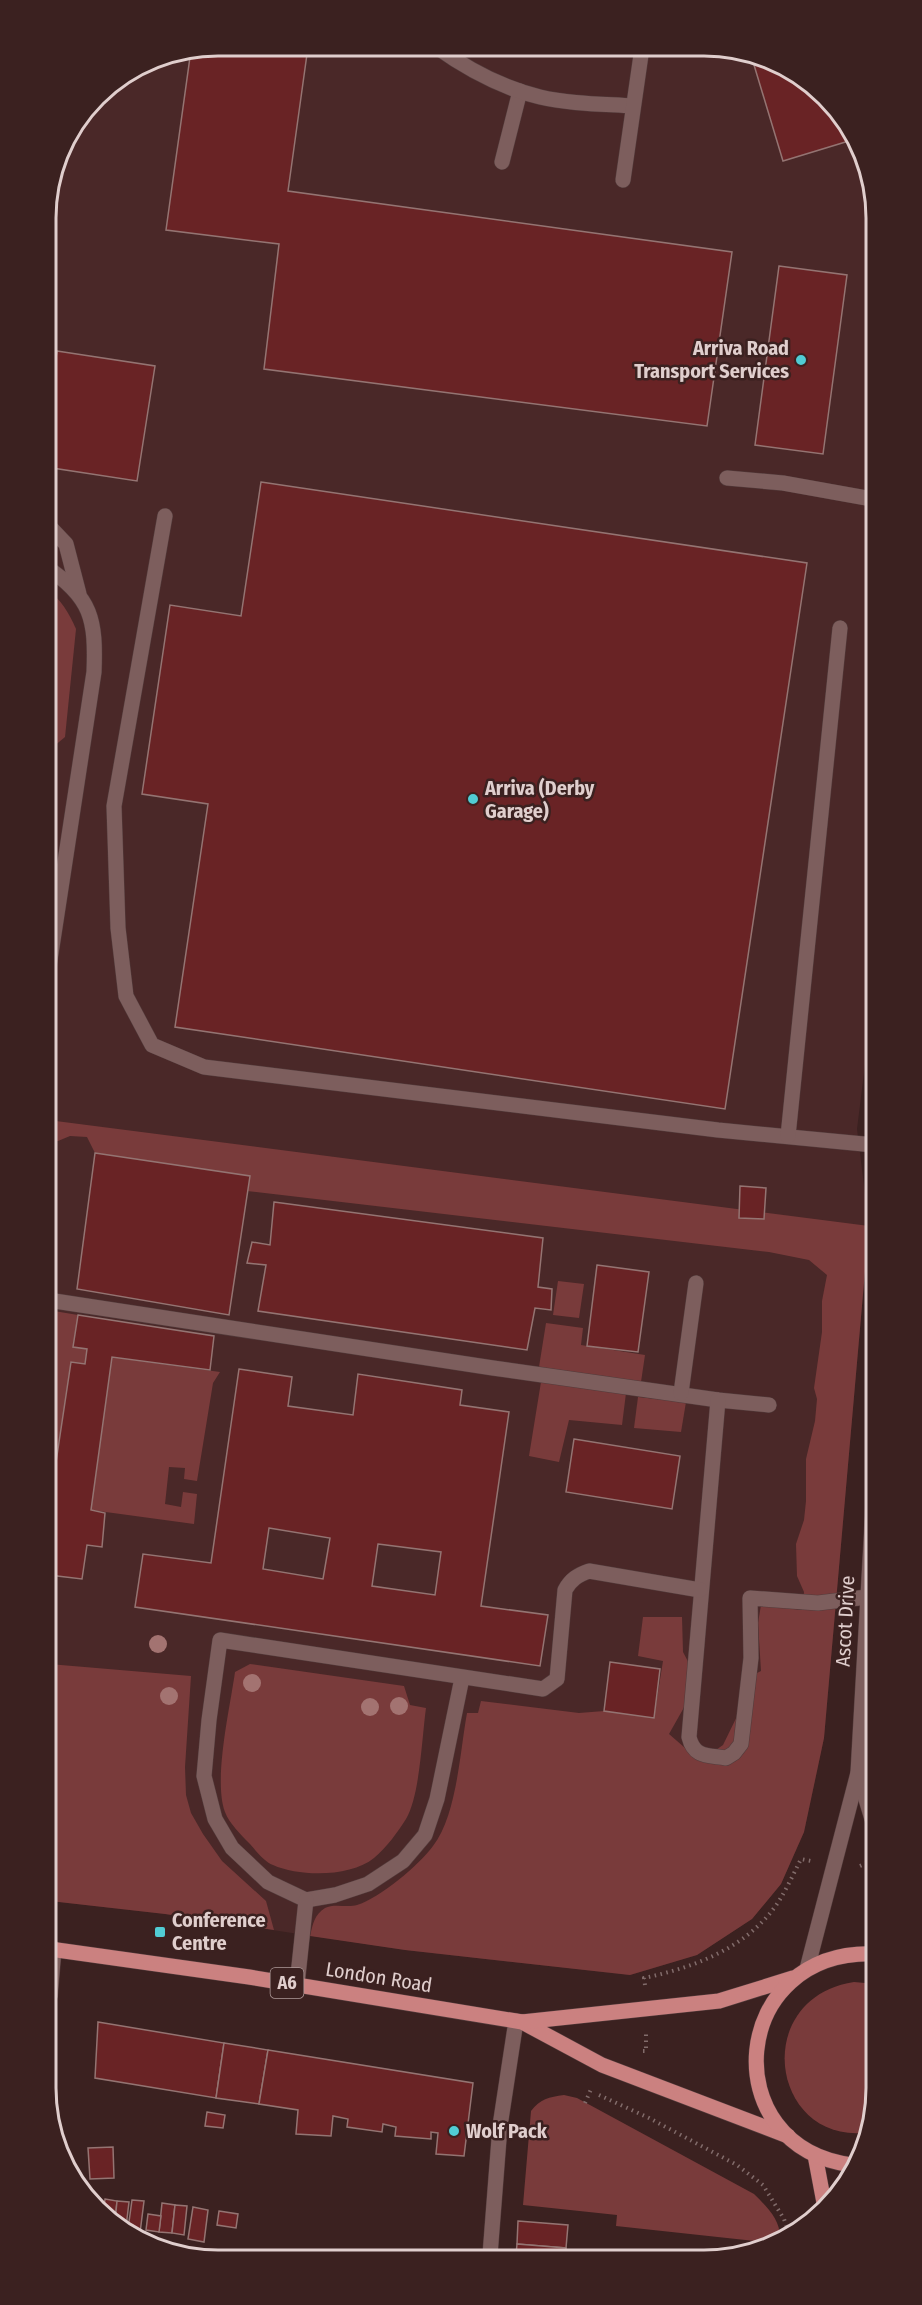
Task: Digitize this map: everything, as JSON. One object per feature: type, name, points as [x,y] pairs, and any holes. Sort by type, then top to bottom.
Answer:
[{"type":"main road","name":"London Road","points":[[56,1950],[519,2021],[719,2001],[794,1978]]},
{"type":"main road","points":[[847,2164],[815,2155],[788,2136],[773,2118],[763,2098],[757,2078],[756,2056],[759,2033],[767,2013],[779,1994],[794,1978],[824,1960],[842,1955],[866,1954]]},
{"type":"main road","name":"London Road","points":[[519,2021],[602,2065],[788,2136]]},
{"type":"main road","points":[[815,2155],[823,2197]]},
{"type":"street","points":[[449,55],[478,74],[541,98],[633,106]]},
{"type":"street","points":[[623,180],[641,55]]},
{"type":"street","points":[[502,162],[520,91]]},
{"type":"street","points":[[728,478],[783,483],[866,498]]},
{"type":"street","points":[[165,516],[114,806],[118,928],[126,996],[152,1045],[204,1067],[718,1130],[866,1143]]},
{"type":"street","points":[[56,534],[66,544],[79,594]]},
{"type":"street","points":[[56,573],[79,594],[90,613],[95,637],[94,672],[56,921]]},
{"type":"street","points":[[788,1136],[840,628]]},
{"type":"street","points":[[681,1393],[696,1283]]},
{"type":"street","points":[[56,1301],[493,1368],[718,1400],[769,1405]]},
{"type":"street","points":[[718,1400],[688,1737],[691,1747],[698,1753],[726,1758],[734,1753],[741,1744],[751,1658],[750,1598],[818,1603],[866,1597]]},
{"type":"street","points":[[462,1678],[437,1799],[425,1835],[402,1861],[368,1884],[335,1895],[306,1900],[268,1882],[232,1848],[215,1819],[204,1776],[220,1640],[543,1689],[557,1679],[566,1590],[570,1581],[579,1574],[590,1571],[700,1590]]},
{"type":"street","name":"Ascot Drive","points":[[807,1969],[858,1773],[866,1617]]},
{"type":"street","name":"Ascot Drive","points":[[858,1773],[866,1799]]},
{"type":"street","points":[[297,1985],[306,1900]]},
{"type":"street","points":[[490,2250],[500,2126],[519,2021]]},
{"type":"path","points":[[635,2050],[646,2051],[644,1978],[703,1961],[731,1947],[758,1927],[778,1901],[801,1859],[833,1865],[860,1866],[866,1863]]},
{"type":"path","points":[[585,2103],[602,2065]]},
{"type":"path","points":[[591,2091],[650,2118],[737,2165],[764,2185],[786,2227]]},
{"type":"shaded area","points":[[218,55],[704,55],[756,64],[776,72],[803,89],[833,119],[845,137],[861,176],[866,218],[866,1057],[857,1129],[866,1202],[866,1260],[824,1738],[804,1832],[781,1884],[752,1919],[697,1955],[630,1975],[405,1950],[165,1914],[56,1902],[56,207],[64,166],[72,146],[89,119],[111,96],[137,77],[156,68],[197,57]]},
{"type":"shaded area","points":[[56,597],[76,629],[65,737],[56,744]]},
{"type":"shaded area","points":[[56,1121],[866,1226],[866,1260],[824,1738],[804,1832],[781,1884],[752,1919],[697,1955],[630,1975],[405,1950],[310,1936],[316,1917],[325,1908],[357,1905],[377,1896],[409,1871],[433,1846],[441,1833],[452,1800],[467,1713],[478,1713],[481,1701],[579,1713],[604,1711],[654,1717],[663,1661],[638,1656],[643,1617],[682,1617],[683,1652],[694,1673],[691,1695],[669,1734],[700,1761],[723,1745],[745,1700],[753,1675],[761,1671],[758,1623],[761,1605],[802,1610],[804,1592],[797,1576],[796,1544],[804,1520],[806,1459],[815,1421],[817,1399],[814,1388],[822,1332],[822,1301],[827,1275],[809,1260],[769,1252],[247,1191],[249,1176],[95,1153],[87,1137],[70,1136],[56,1141]]},
{"type":"shaded area","points":[[558,1281],[584,1284],[579,1318],[553,1315]]},
{"type":"shaded area","points":[[56,1311],[78,1315],[73,1347],[87,1349],[85,1364],[71,1362],[56,1462]]},
{"type":"shaded area","points":[[546,1323],[583,1328],[581,1345],[645,1355],[641,1382],[539,1367]]},
{"type":"shaded area","points":[[112,1357],[220,1372],[213,1383],[197,1481],[184,1479],[185,1468],[169,1467],[165,1504],[181,1507],[183,1492],[197,1494],[194,1524],[91,1510]]},
{"type":"shaded area","points":[[541,1382],[626,1393],[622,1425],[569,1420],[559,1462],[529,1456]]},
{"type":"shaded area","points":[[638,1397],[686,1402],[681,1432],[634,1428]]},
{"type":"shaded area","points":[[250,1664],[404,1686],[410,1705],[426,1708],[420,1765],[411,1809],[395,1835],[374,1858],[352,1869],[339,1872],[311,1873],[284,1869],[264,1859],[227,1816],[221,1782],[226,1724],[235,1672]]},
{"type":"shaded area","points":[[56,1665],[191,1676],[185,1767],[186,1795],[191,1813],[222,1861],[266,1901],[274,1930],[165,1914],[56,1902]]},
{"type":"shaded area","points":[[854,1982],[866,1983],[866,2098],[860,2133],[832,2129],[808,2115],[792,2093],[785,2066],[787,2039],[799,2013],[821,1993]]},
{"type":"shaded area","points":[[564,2095],[577,2098],[754,2194],[769,2209],[779,2231],[755,2241],[616,2226],[617,2215],[523,2205],[531,2111],[545,2099]]},
{"type":"building","points":[[218,55],[307,55],[288,191],[732,252],[707,426],[264,369],[279,244],[166,230],[190,58]]},
{"type":"building","points":[[754,63],[776,72],[803,89],[833,119],[847,141],[783,161]]},
{"type":"building","name":"Arriva Road Transport Services","points":[[779,266],[847,275],[823,454],[755,445]]},
{"type":"building","points":[[57,351],[155,366],[137,481],[56,469]]},
{"type":"building","name":"Arriva (Derby Garage)","points":[[261,482],[807,563],[725,1109],[175,1027],[208,804],[142,794],[170,605],[241,616]]},
{"type":"building","points":[[95,1153],[250,1176],[229,1315],[77,1289]]},
{"type":"building","points":[[740,1186],[766,1188],[764,1219],[739,1218]]},
{"type":"building","points":[[274,1202],[543,1238],[538,1287],[552,1289],[551,1310],[535,1308],[527,1350],[258,1311],[266,1265],[247,1263],[252,1242],[270,1245]]},
{"type":"building","points":[[597,1265],[649,1272],[638,1352],[587,1346]]},
{"type":"building","points":[[78,1315],[214,1336],[210,1370],[112,1357],[91,1510],[105,1513],[102,1547],[87,1545],[82,1579],[56,1576],[56,1462],[71,1362],[85,1364],[87,1349],[73,1347]]},
{"type":"building","points":[[239,1369],[292,1377],[288,1406],[353,1415],[358,1374],[462,1390],[460,1405],[509,1412],[481,1606],[548,1615],[540,1666],[135,1607],[143,1554],[211,1563]],"holes":[[[269,1528],[330,1538],[323,1579],[263,1569]],[[378,1544],[441,1552],[435,1595],[372,1586]]]},
{"type":"building","points":[[574,1439],[680,1456],[672,1509],[566,1492]]},
{"type":"building","points":[[610,1662],[660,1669],[654,1718],[604,1711]]},
{"type":"building","points":[[98,2022],[224,2043],[216,2098],[95,2078]]},
{"type":"building","points":[[224,2043],[268,2050],[259,2104],[216,2098]]},
{"type":"building","points":[[268,2050],[473,2083],[464,2156],[436,2154],[438,2133],[431,2132],[431,2139],[395,2136],[396,2127],[383,2124],[382,2132],[347,2127],[348,2119],[333,2116],[331,2136],[296,2134],[298,2110],[259,2104]]},
{"type":"building","points":[[207,2112],[225,2115],[223,2128],[205,2126]]},
{"type":"building","points":[[113,2147],[114,2178],[90,2179],[88,2148]]},
{"type":"building","points":[[105,2199],[117,2201],[116,2213],[111,2209],[104,2203]]},
{"type":"building","points":[[132,2200],[144,2201],[140,2230],[129,2223]]},
{"type":"building","points":[[117,2201],[129,2202],[127,2221],[116,2213]]},
{"type":"building","points":[[162,2203],[175,2205],[172,2233],[159,2232]]},
{"type":"building","points":[[175,2205],[187,2206],[184,2235],[172,2233]]},
{"type":"building","points":[[193,2207],[208,2210],[204,2242],[188,2239]]},
{"type":"building","points":[[219,2211],[238,2214],[236,2228],[217,2225]]},
{"type":"building","points":[[148,2214],[161,2216],[159,2232],[146,2230]]},
{"type":"building","points":[[518,2221],[568,2225],[566,2248],[517,2244]]},
{"type":"building","points":[[517,2244],[566,2248],[566,2250],[516,2250]]},
{"type":"place","name":"Arriva Road Transport Services","points":[[801,360]]},
{"type":"place","name":"Arriva (Derby Garage)","points":[[473,799]]},
{"type":"place","name":"Conference Centre","points":[[160,1932]]},
{"type":"place","name":"Wolf Pack","points":[[454,2131]]}]
